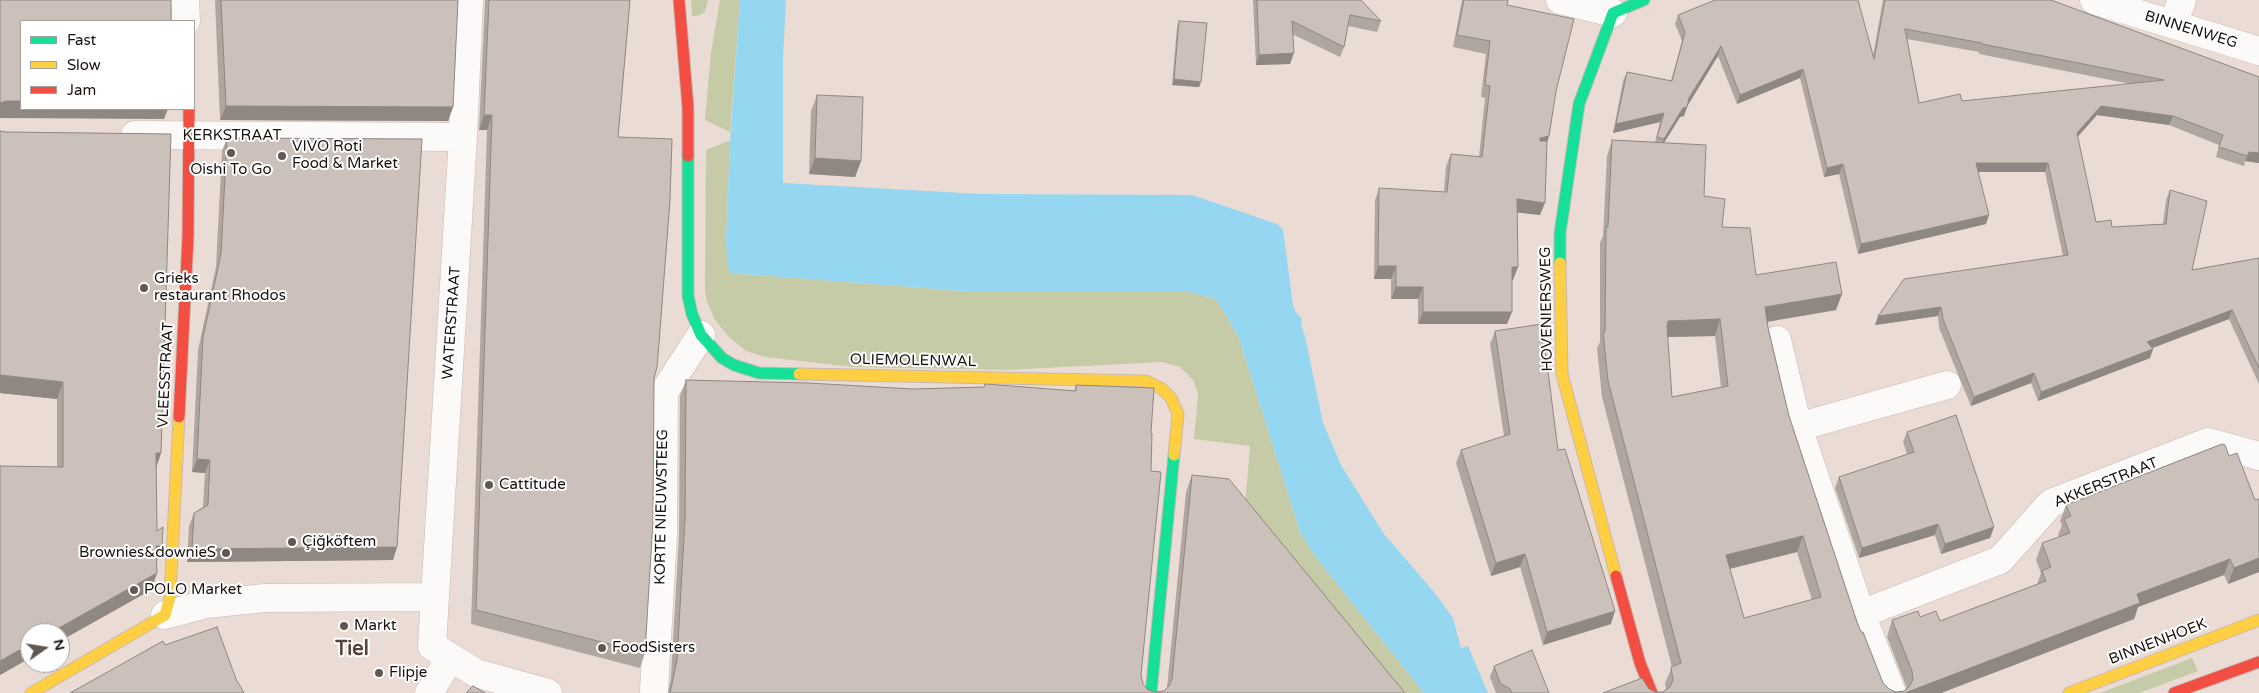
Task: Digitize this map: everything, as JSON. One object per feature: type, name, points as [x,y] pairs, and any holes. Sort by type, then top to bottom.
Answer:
[{"type":"street","points":[[185,0],[186,20]]},
{"type":"street","name":"WATERSTRAAT","points":[[441,652],[435,596],[463,137],[469,0]]},
{"type":"street","name":"OLIEMOLENWAL","points":[[679,0],[688,108],[688,296],[692,314],[701,335],[722,358],[734,365],[759,373],[1146,381],[1162,389],[1171,398],[1178,414],[1151,693]]},
{"type":"street","points":[[1560,0],[1613,13],[1644,0]]},
{"type":"street","name":"BINNENWEG","points":[[2094,0],[2178,12],[2259,50]]},
{"type":"street","name":"HOVENIERSWEG","points":[[1613,13],[1579,104],[1560,233],[1562,374],[1640,663],[1652,693]]},
{"type":"street","name":"VLEESSTRAAT","points":[[165,615],[170,597],[188,236],[189,110]]},
{"type":"street","name":"KERKSTRAAT","points":[[108,135],[463,137]]},
{"type":"street","name":"KORTE NIEUWSTEEG","points":[[661,692],[664,392],[701,335]]},
{"type":"street","points":[[1777,340],[1798,427],[1862,614],[1892,693]]},
{"type":"street","points":[[1798,427],[1947,385]]},
{"type":"street","name":"AKKERSTRAAT","points":[[1862,614],[2000,560],[2050,503],[2208,442],[2259,456]]},
{"type":"street","points":[[31,693],[165,615],[206,604],[265,598],[435,596]]},
{"type":"street","name":"BINNENHOEK","points":[[2068,693],[2259,620]]},
{"type":"street","points":[[429,693],[441,652],[476,673],[548,693]]},
{"type":"street","points":[[2174,693],[2259,662]]},
{"type":"green space","points":[[691,0],[708,0],[705,12],[698,16],[692,16]]},
{"type":"green space","points":[[720,0],[740,0],[730,132],[705,120],[711,53]]},
{"type":"green space","points":[[728,141],[730,142],[726,243],[731,273],[975,292],[1189,292],[1213,298],[1220,305],[1239,338],[1300,532],[1315,556],[1424,693],[1388,693],[1244,518],[1250,446],[1194,439],[1198,395],[1194,381],[1180,367],[1162,362],[1006,370],[853,367],[765,357],[746,351],[729,337],[715,320],[707,302],[705,290],[706,150]]},
{"type":"green space","points":[[2192,658],[2198,671],[2139,693],[2100,693]]},
{"type":"water","points":[[740,0],[786,0],[783,58],[783,183],[981,194],[1192,195],[1277,224],[1283,229],[1293,305],[1302,319],[1301,325],[1323,423],[1342,467],[1384,534],[1434,592],[1453,618],[1461,648],[1468,646],[1488,693],[1424,693],[1315,556],[1300,532],[1239,338],[1220,305],[1213,298],[1189,292],[975,292],[731,273],[728,266],[726,243],[730,142]]},
{"type":"building","points":[[0,0],[171,0],[171,20],[20,20],[20,101],[0,103]]},
{"type":"building","points":[[221,0],[458,0],[453,107],[226,106]]},
{"type":"building","points":[[489,0],[630,0],[618,137],[672,139],[670,200],[657,367],[654,378],[653,520],[645,653],[476,610],[492,115],[484,115]]},
{"type":"building","points":[[1257,0],[1361,0],[1381,21],[1350,15],[1344,47],[1292,21],[1294,53],[1259,55]]},
{"type":"building","points":[[1464,0],[1508,0],[1507,5],[1574,19],[1556,91],[1549,136],[1540,138],[1540,141],[1547,141],[1545,203],[1517,199],[1518,267],[1512,267],[1512,312],[1423,312],[1423,287],[1396,287],[1396,266],[1378,266],[1379,188],[1447,192],[1451,154],[1482,157],[1490,86],[1485,85],[1490,41],[1457,35]]},
{"type":"building","points":[[1715,0],[1858,0],[1874,59],[1885,0],[2051,0],[2259,77],[2259,153],[2249,152],[2247,156],[2219,147],[2223,135],[2173,116],[2101,106],[2077,133],[2096,222],[2111,220],[2112,227],[2166,224],[2170,190],[2207,201],[2192,270],[2259,258],[2259,368],[2232,310],[2147,342],[2153,349],[2041,392],[2034,373],[1974,397],[1943,319],[1941,307],[1878,316],[1904,279],[2068,255],[2048,163],[1976,163],[1989,215],[1861,244],[1843,164],[1827,168],[1803,69],[1740,95],[1721,46],[1689,98],[1687,107],[1683,108],[1664,139],[1657,137],[1664,113],[1616,124],[1627,72],[1672,81],[1685,32],[1678,15]],"holes":[[[1905,29],[1982,44],[2164,80],[1962,101],[1960,94],[1919,103]]]},
{"type":"building","points":[[1179,21],[1207,23],[1201,82],[1174,79]]},
{"type":"building","points":[[817,95],[863,97],[861,161],[815,158]]},
{"type":"building","points":[[0,131],[171,134],[161,453],[156,453],[157,531],[163,527],[162,546],[156,546],[157,573],[68,623],[20,623],[20,650],[0,661],[0,466],[63,467],[63,382],[0,375]]},
{"type":"building","points":[[227,138],[422,139],[397,547],[192,549],[194,513],[208,505],[210,460],[197,459],[203,337],[221,254]]},
{"type":"building","points":[[1612,140],[1706,145],[1704,196],[1725,199],[1722,227],[1750,228],[1756,275],[1836,262],[1842,294],[1765,307],[1768,328],[1789,416],[1857,622],[1861,632],[1863,632],[1883,683],[1889,689],[1896,692],[1904,691],[1910,686],[1913,679],[1912,671],[1892,620],[1918,611],[1920,617],[1936,611],[1940,621],[2046,581],[2042,571],[2051,567],[2042,543],[2070,533],[2064,519],[2071,516],[2066,505],[2222,444],[2225,445],[2229,456],[2237,453],[2255,500],[2259,499],[2259,558],[2234,568],[2230,559],[2137,594],[2140,603],[1905,693],[1603,693],[1642,678],[1649,689],[1655,692],[1663,692],[1670,687],[1673,680],[1671,667],[1681,663],[1608,381],[1603,332],[1605,332],[1606,227],[1608,227]],"holes":[[[1720,319],[1728,386],[1672,397],[1668,321]],[[1803,536],[1821,597],[1744,618],[1726,555]]]},
{"type":"building","points":[[1542,324],[1558,450],[1565,449],[1615,611],[1547,632],[1525,554],[1496,563],[1461,450],[1510,434],[1495,331]]},
{"type":"building","points":[[686,380],[808,383],[913,389],[984,387],[985,384],[1076,391],[1076,385],[1154,388],[1151,471],[1161,472],[1141,675],[1143,684],[1148,690],[1164,691],[1172,679],[1192,475],[1229,479],[1405,693],[670,693],[677,660],[685,519]]},
{"type":"building","points":[[1956,415],[1994,527],[1945,544],[1938,524],[1862,548],[1839,477],[1914,452],[1907,432]]},
{"type":"building","points":[[217,627],[236,679],[244,693],[70,693],[163,641],[165,645]]},
{"type":"building","points":[[1532,650],[1549,693],[1512,693],[1510,689],[1500,683],[1494,666]]},
{"type":"building","points":[[473,686],[485,693],[466,693]]},
{"type":"traffic: fast","points":[[1560,263],[1560,233],[1579,104],[1613,13],[1644,0]]},
{"type":"traffic: fast","points":[[688,156],[688,296],[692,314],[701,335],[722,358],[734,365],[759,373],[799,374]]},
{"type":"traffic: fast","points":[[1151,693],[1174,455]]},
{"type":"traffic: slow","points":[[1560,263],[1562,374],[1616,576]]},
{"type":"traffic: slow","points":[[799,374],[1146,381],[1162,389],[1171,398],[1178,414],[1174,455]]},
{"type":"traffic: slow","points":[[31,693],[165,615],[170,597],[179,417]]},
{"type":"traffic: slow","points":[[2069,693],[2259,620]]},
{"type":"traffic: jam","points":[[679,0],[688,108],[688,156]]},
{"type":"traffic: jam","points":[[179,417],[188,237],[189,110]]},
{"type":"traffic: jam","points":[[1616,576],[1640,663],[1652,693]]},
{"type":"traffic: jam","points":[[2174,693],[2259,662]]},
{"type":"place","name":"Oishi To Go","points":[[231,153]]},
{"type":"place","name":"VIVO Roti Food & Market","points":[[282,156]]},
{"type":"place","name":"Grieks restaurant Rhodos","points":[[144,288]]},
{"type":"place","name":"Cattitude","points":[[489,485]]},
{"type":"place","name":"Çiğköftem","points":[[292,542]]},
{"type":"place","name":"Brownies&downieS","points":[[226,553]]},
{"type":"place","name":"POLO Market","points":[[134,590]]},
{"type":"place","name":"Markt","points":[[344,626]]},
{"type":"place","name":"FoodSisters","points":[[602,648]]},
{"type":"place","name":"Flipje","points":[[379,673]]},
{"type":"district","name":"Tiel","points":[[352,650]]}]
